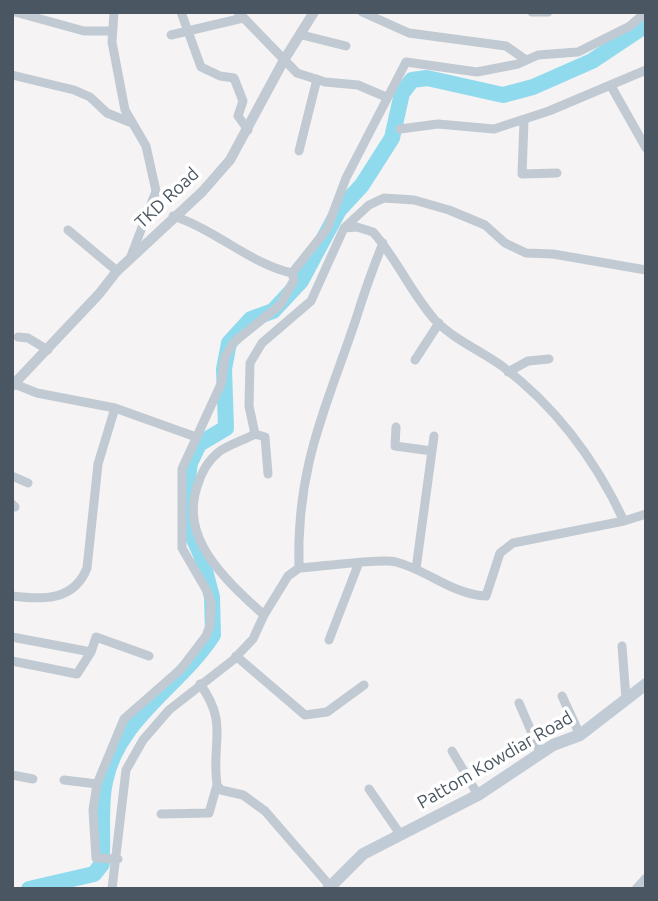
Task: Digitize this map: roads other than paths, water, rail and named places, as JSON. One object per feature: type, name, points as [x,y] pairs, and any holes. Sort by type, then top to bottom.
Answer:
[{"type":"main road","name":"Pattom Kowdiar Road","points":[[329,888],[363,854],[478,795],[553,745],[580,734],[646,684]]},
{"type":"street","points":[[15,12],[84,32],[111,31]]},
{"type":"street","points":[[114,12],[111,31],[125,110],[146,146],[156,191],[131,256]]},
{"type":"street","points":[[181,12],[201,67],[220,76],[234,78],[243,101],[238,116],[248,130]]},
{"type":"street","name":"TKD Road","points":[[13,385],[48,350],[131,256],[230,160],[284,60],[314,12]]},
{"type":"street","points":[[362,12],[409,33],[506,46],[526,60]]},
{"type":"street","points":[[531,12],[548,12]]},
{"type":"street","points":[[292,273],[327,229],[346,178],[406,62],[477,72],[538,55],[579,52],[630,26],[646,12]]},
{"type":"street","points":[[171,35],[188,33],[240,15],[296,73],[358,85],[386,97]]},
{"type":"street","points":[[302,35],[345,47]]},
{"type":"street","points":[[400,129],[438,124],[483,130],[524,121],[646,70]]},
{"type":"street","points":[[12,75],[74,90],[90,97],[107,113],[133,124]]},
{"type":"street","points":[[299,151],[317,79]]},
{"type":"street","points":[[611,86],[646,148]]},
{"type":"street","points":[[524,121],[522,174],[557,173]]},
{"type":"street","points":[[255,434],[249,406],[250,363],[262,343],[311,300],[344,228],[369,205],[384,198],[414,200],[485,225],[505,243],[526,253],[553,254],[646,270]]},
{"type":"street","points":[[173,216],[212,232],[272,266],[292,273]]},
{"type":"street","points":[[344,228],[357,227],[373,232],[439,323],[509,372],[584,450],[607,485],[624,521]]},
{"type":"street","points":[[68,229],[117,271]]},
{"type":"street","points":[[299,568],[300,509],[306,467],[338,364],[383,243]]},
{"type":"street","points":[[118,859],[96,858],[93,810],[97,784],[124,719],[181,669],[206,636],[210,626],[211,603],[207,591],[182,548],[182,469],[221,384],[225,357],[234,342],[280,305],[294,280],[292,273]]},
{"type":"street","points":[[415,360],[439,323]]},
{"type":"street","points":[[18,337],[28,338],[48,350]]},
{"type":"street","points":[[509,372],[528,361],[549,359]]},
{"type":"street","points":[[13,385],[37,393],[115,408],[196,437]]},
{"type":"street","points":[[12,596],[56,598],[81,581],[87,568],[98,464],[115,408]]},
{"type":"street","points":[[396,427],[395,446],[432,451]]},
{"type":"street","points":[[264,615],[235,588],[208,555],[196,533],[193,499],[202,471],[219,452],[255,434],[265,437],[268,474]]},
{"type":"street","points":[[416,569],[433,436]]},
{"type":"street","points":[[12,476],[28,483]]},
{"type":"street","points":[[112,889],[118,859],[126,770],[143,740],[169,710],[253,639],[288,576],[299,568],[393,561],[416,569],[469,596],[486,596],[500,553],[513,542],[624,521],[646,514]]},
{"type":"street","points":[[329,640],[358,565]]},
{"type":"street","points":[[12,637],[91,652]]},
{"type":"street","points":[[12,661],[77,674],[91,652],[96,637],[149,656]]},
{"type":"street","points":[[622,646],[626,699]]},
{"type":"street","points":[[236,656],[304,715],[327,712],[364,685]]},
{"type":"street","points":[[161,814],[209,813],[216,780],[217,715],[214,704],[200,684]]},
{"type":"street","points":[[562,696],[580,734]]},
{"type":"street","points":[[519,703],[541,754]]},
{"type":"street","points":[[452,751],[478,795]]},
{"type":"street","points":[[12,775],[33,779]]},
{"type":"street","points":[[64,780],[97,784]]},
{"type":"street","points":[[216,780],[221,790],[243,795],[265,811],[329,888]]},
{"type":"street","points":[[369,789],[400,834]]},
{"type":"street","points":[[636,889],[646,878]]},
{"type":"waterway","points":[[102,853],[103,790],[112,760],[122,740],[213,635],[212,597],[201,555],[186,522],[186,492],[190,463],[199,444],[226,428],[224,369],[229,343],[251,319],[273,311],[301,281],[339,210],[362,185],[392,138],[402,93],[412,80],[427,78],[503,95],[533,87],[592,61],[646,25]]},
{"type":"waterway","points":[[29,889],[94,874],[102,864]]}]
